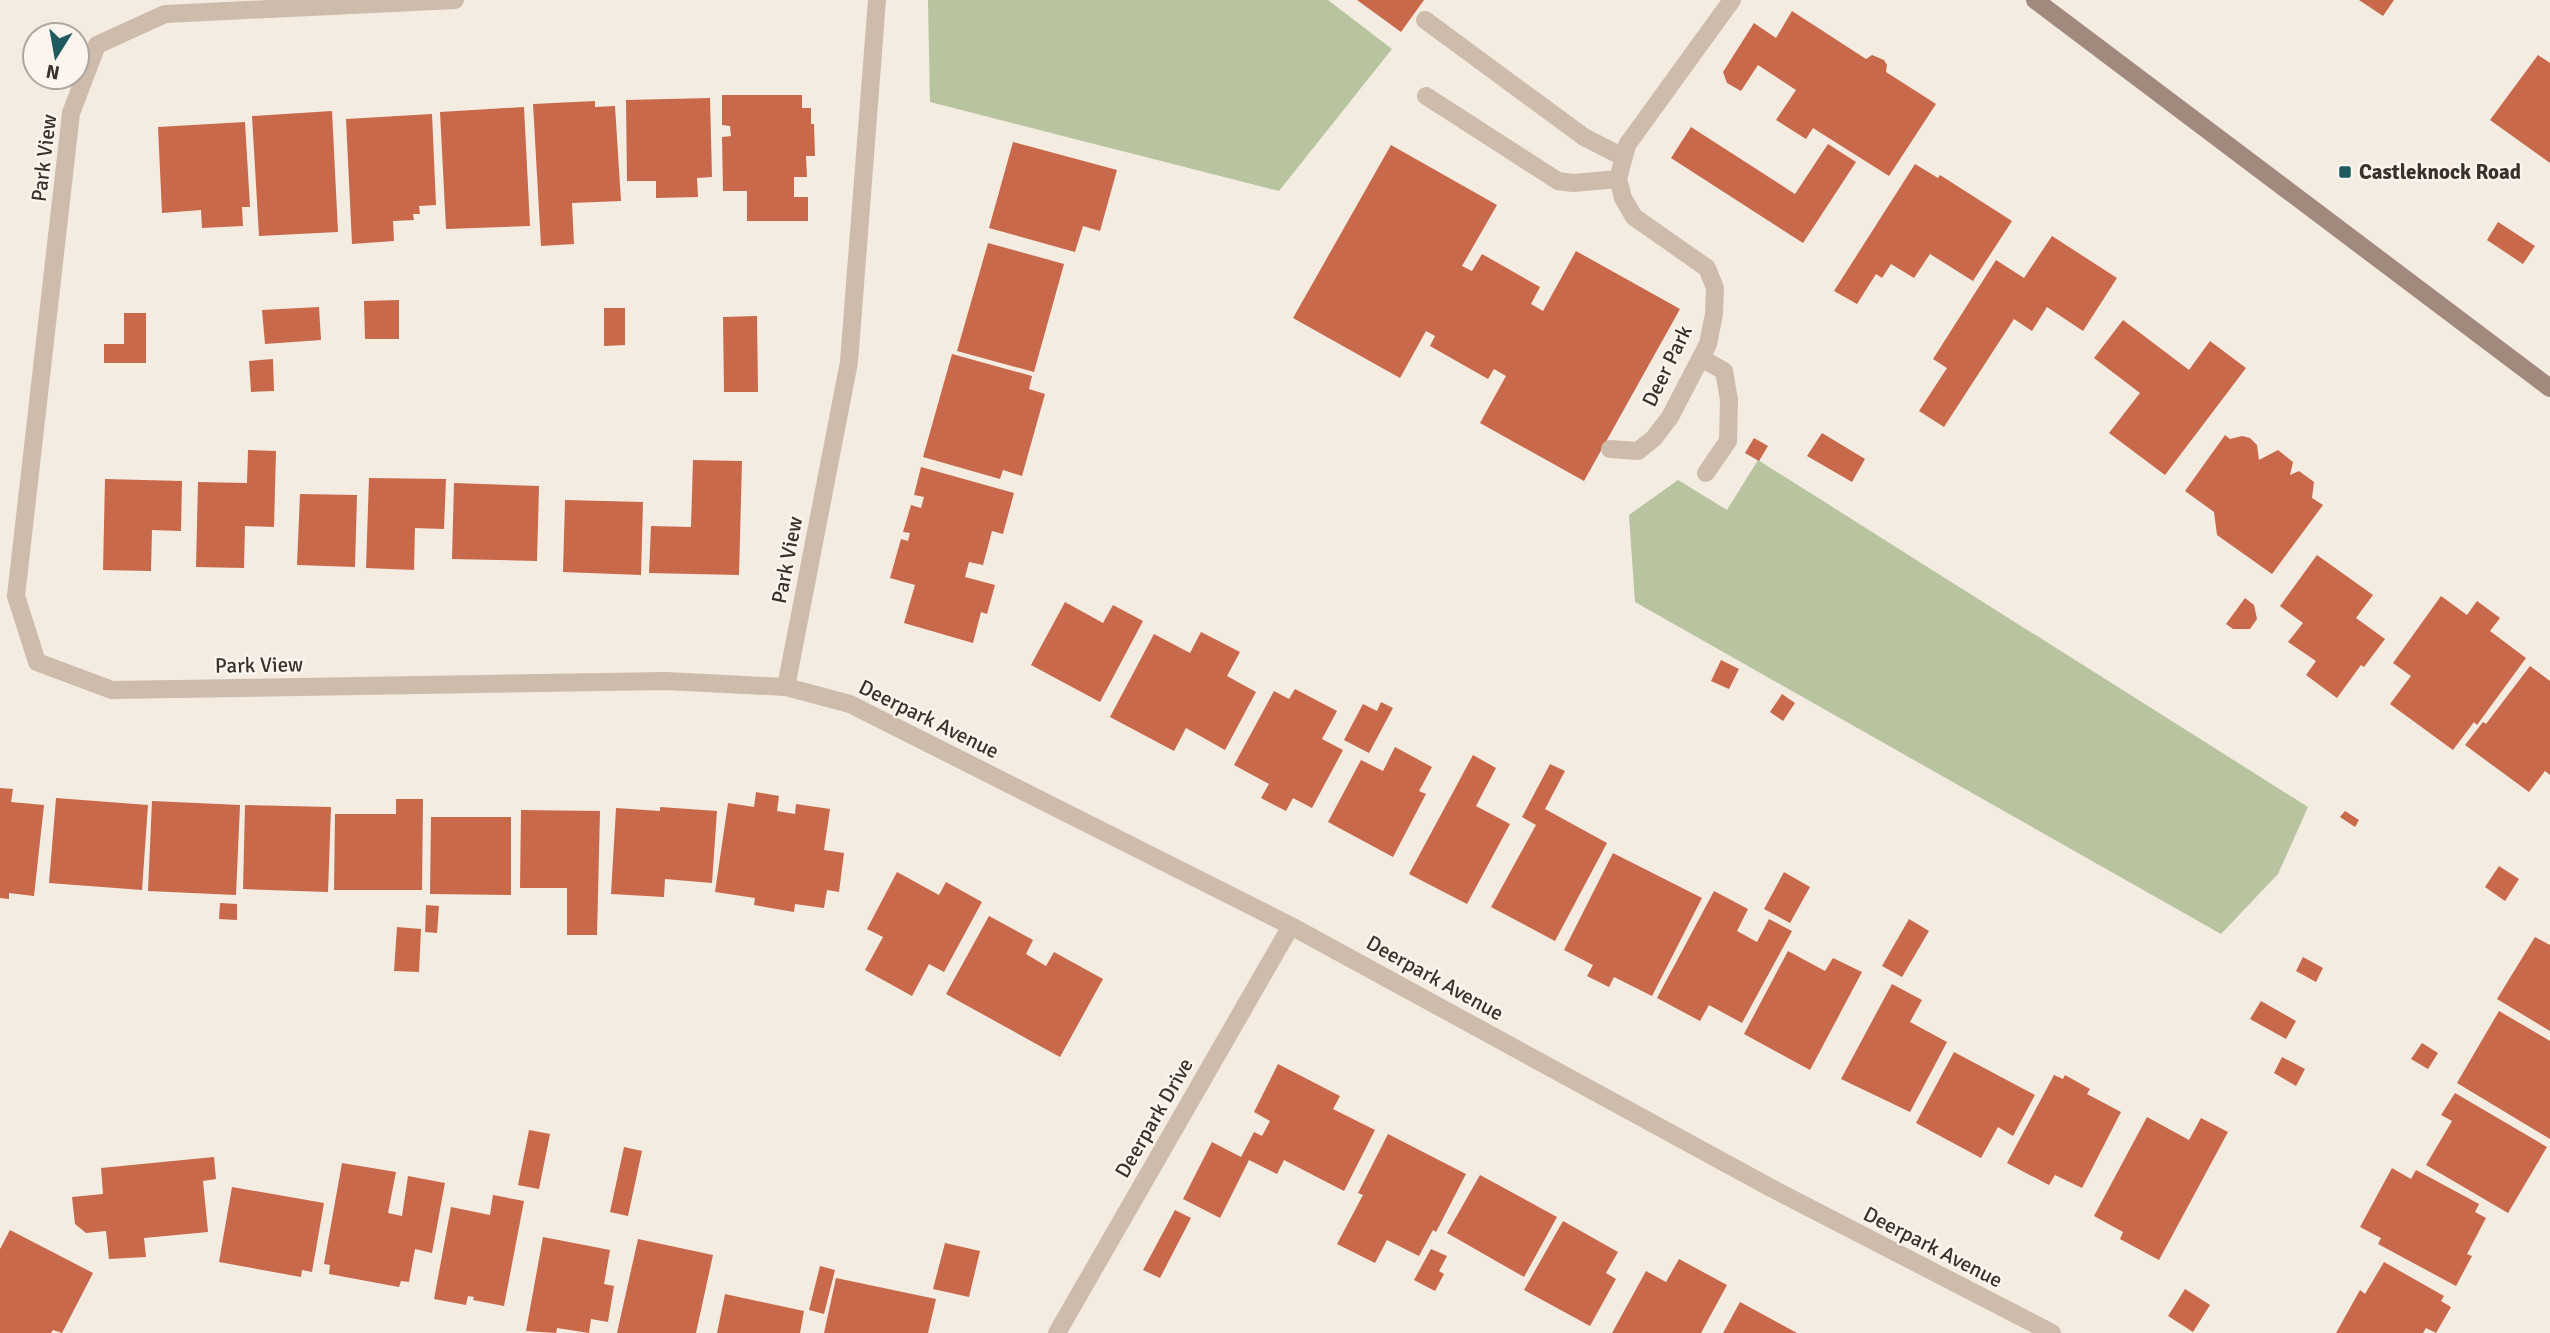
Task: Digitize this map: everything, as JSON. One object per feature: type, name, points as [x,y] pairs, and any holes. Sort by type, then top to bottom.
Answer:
[{"type":"main road","points":[[2035,0],[2550,388]]},
{"type":"street","name":"Park View","points":[[455,0],[165,14],[97,45],[71,113],[16,596],[37,662],[112,690],[666,681],[786,687],[849,362],[877,0]]},
{"type":"street","points":[[1426,96],[1558,181],[1573,183],[1618,179],[1627,145],[1732,0]]},
{"type":"street","points":[[1425,20],[1584,137],[1623,157]]},
{"type":"street","name":"Deer Park","points":[[1610,449],[1638,451],[1654,438],[1670,417],[1708,344],[1714,314],[1715,288],[1707,268],[1634,217],[1623,198],[1618,179]]},
{"type":"street","points":[[1701,358],[1724,371],[1729,400],[1728,441],[1706,473]]},
{"type":"street","name":"Deerpark Avenue","points":[[786,687],[850,704],[1291,926],[1773,1189],[2052,1333]]},
{"type":"street","name":"Deerpark Drive","points":[[1057,1333],[1291,926]]},
{"type":"green space","points":[[928,0],[1328,0],[1392,49],[1279,191],[930,102]]},
{"type":"green space","points":[[1758,460],[2308,807],[2278,874],[2221,934],[1635,602],[1629,515],[1678,480],[1727,510]]},
{"type":"building","points":[[1357,0],[1424,0],[1401,32]]},
{"type":"building","points":[[2359,0],[2394,0],[2383,16]]},
{"type":"building","points":[[1792,11],[1866,59],[1872,55],[1884,60],[1887,65],[1886,72],[1936,104],[1889,176],[1813,128],[1806,139],[1776,120],[1796,90],[1758,65],[1741,91],[1727,83],[1723,72],[1754,23],[1776,38]]},
{"type":"building","points":[[2538,55],[2550,63],[2550,163],[2490,120]]},
{"type":"building","points":[[722,95],[802,95],[802,108],[811,108],[815,156],[806,156],[807,177],[794,177],[794,197],[808,197],[808,221],[747,221],[747,191],[723,191],[722,137],[731,136],[730,126],[722,125]]},
{"type":"building","points":[[710,98],[712,177],[697,178],[698,197],[656,198],[656,181],[627,181],[626,100]]},
{"type":"building","points":[[595,101],[595,107],[615,106],[621,201],[572,203],[574,244],[541,246],[533,104]]},
{"type":"building","points":[[524,107],[530,226],[446,229],[440,112]]},
{"type":"building","points":[[332,111],[338,232],[259,236],[252,116]]},
{"type":"building","points":[[432,114],[436,205],[419,206],[420,214],[413,214],[414,220],[393,221],[394,241],[352,244],[346,119]]},
{"type":"building","points":[[245,122],[250,207],[242,207],[243,226],[202,228],[201,210],[162,213],[158,127]]},
{"type":"building","points":[[1691,127],[1795,194],[1828,144],[1856,162],[1803,243],[1671,158]]},
{"type":"building","points":[[1013,142],[1117,170],[1100,231],[1083,226],[1075,252],[989,228]]},
{"type":"building","points":[[1391,145],[1497,205],[1462,266],[1472,271],[1482,254],[1540,287],[1531,304],[1543,311],[1576,251],[1680,309],[1584,481],[1480,423],[1506,376],[1494,369],[1488,379],[1430,346],[1435,336],[1426,331],[1400,378],[1293,318]]},
{"type":"building","points":[[1915,164],[1938,178],[1940,175],[2012,221],[1973,281],[1930,254],[1914,278],[1891,264],[1882,278],[1876,274],[1857,304],[1834,291]]},
{"type":"building","points":[[2498,222],[2535,246],[2523,264],[2487,240]]},
{"type":"building","points":[[2052,236],[2117,278],[2083,331],[2047,307],[2032,331],[2014,319],[1944,427],[1919,411],[1947,368],[1933,359],[1996,260],[2024,278]]},
{"type":"building","points":[[988,243],[1064,264],[1034,372],[957,351]]},
{"type":"building","points":[[399,300],[399,339],[365,339],[364,301]]},
{"type":"building","points":[[319,307],[321,340],[265,344],[262,310]]},
{"type":"building","points":[[604,308],[625,308],[625,345],[604,346]]},
{"type":"building","points":[[124,313],[146,313],[146,363],[104,363],[104,344],[124,344]]},
{"type":"building","points":[[757,316],[758,392],[724,392],[723,317]]},
{"type":"building","points":[[2123,320],[2189,370],[2210,341],[2246,368],[2165,475],[2109,433],[2140,393],[2094,358]]},
{"type":"building","points":[[952,354],[1032,376],[1029,389],[1045,394],[1022,476],[1003,470],[1000,479],[923,457]]},
{"type":"building","points":[[273,359],[274,391],[251,392],[249,361]]},
{"type":"building","points":[[1822,433],[1865,459],[1852,482],[1807,456]]},
{"type":"building","points":[[2225,435],[2230,439],[2242,436],[2250,438],[2257,445],[2259,460],[2278,450],[2293,462],[2290,475],[2299,471],[2314,482],[2312,498],[2323,505],[2272,574],[2217,535],[2214,512],[2185,491]]},
{"type":"building","points":[[1754,438],[1768,446],[1759,461],[1745,453]]},
{"type":"building","points":[[248,450],[276,451],[274,527],[245,526],[244,568],[196,567],[198,482],[247,483]]},
{"type":"building","points":[[693,460],[742,461],[739,575],[649,573],[651,526],[691,527]]},
{"type":"building","points":[[921,467],[1014,493],[1003,534],[992,531],[983,565],[969,562],[965,577],[995,585],[987,614],[981,612],[973,643],[904,623],[915,585],[890,578],[901,539],[908,541],[910,533],[903,532],[911,505],[921,508],[924,497],[914,495]]},
{"type":"building","points":[[369,478],[446,479],[444,529],[415,528],[414,570],[366,568]]},
{"type":"building","points":[[105,479],[182,481],[181,531],[152,530],[151,571],[103,570]]},
{"type":"building","points":[[454,483],[539,486],[537,561],[452,559]]},
{"type":"building","points":[[300,494],[357,495],[355,567],[297,565]]},
{"type":"building","points":[[565,500],[643,502],[641,575],[563,572]]},
{"type":"building","points":[[2317,555],[2373,595],[2356,618],[2385,639],[2364,667],[2361,665],[2337,698],[2306,675],[2316,661],[2288,642],[2303,623],[2280,606]]},
{"type":"building","points":[[2441,596],[2467,615],[2477,601],[2500,618],[2490,631],[2526,658],[2477,725],[2474,722],[2453,750],[2390,704],[2411,676],[2393,663]]},
{"type":"building","points":[[2245,598],[2254,605],[2257,619],[2250,629],[2233,629],[2226,624]]},
{"type":"building","points":[[1065,602],[1103,623],[1113,605],[1143,621],[1100,702],[1031,665]]},
{"type":"building","points":[[1201,632],[1240,652],[1227,676],[1256,692],[1225,750],[1186,728],[1174,751],[1110,717],[1154,634],[1190,653]]},
{"type":"building","points":[[1721,660],[1739,669],[1729,689],[1711,681]]},
{"type":"building","points":[[2530,666],[2550,681],[2550,775],[2545,771],[2529,792],[2465,745],[2483,722],[2486,724]]},
{"type":"building","points":[[1295,689],[1337,711],[1322,739],[1343,750],[1312,808],[1293,798],[1286,811],[1261,798],[1269,784],[1234,765],[1274,691],[1289,699]]},
{"type":"building","points":[[1782,694],[1795,703],[1783,721],[1770,712]]},
{"type":"building","points":[[1381,702],[1393,708],[1369,753],[1344,740],[1363,704],[1377,711]]},
{"type":"building","points":[[1395,747],[1432,767],[1419,791],[1426,794],[1393,857],[1328,822],[1361,760],[1383,771]]},
{"type":"building","points":[[1473,755],[1496,768],[1476,806],[1510,824],[1467,904],[1409,874]]},
{"type":"building","points":[[1550,764],[1565,771],[1545,809],[1607,843],[1555,941],[1491,907],[1536,825],[1522,817]]},
{"type":"building","points":[[0,788],[13,789],[11,802],[44,805],[34,896],[9,893],[9,899],[0,898]]},
{"type":"building","points":[[756,792],[779,796],[777,811],[795,814],[796,804],[830,809],[824,850],[844,853],[839,892],[827,890],[824,908],[795,904],[794,912],[754,905],[755,898],[715,892],[728,803],[754,807]]},
{"type":"building","points":[[56,798],[148,805],[142,890],[49,883]]},
{"type":"building","points":[[396,799],[423,799],[422,890],[334,890],[335,814],[396,814]]},
{"type":"building","points":[[152,801],[240,805],[236,895],[148,891]]},
{"type":"building","points":[[245,805],[331,807],[328,892],[243,889]]},
{"type":"building","points":[[660,807],[717,811],[712,883],[665,879],[664,897],[611,894],[616,808],[660,811]]},
{"type":"building","points":[[521,810],[600,811],[597,935],[567,935],[567,888],[520,888]]},
{"type":"building","points":[[2345,811],[2359,820],[2355,827],[2340,817]]},
{"type":"building","points":[[431,817],[511,817],[511,895],[430,894]]},
{"type":"building","points":[[1613,853],[1702,898],[1652,996],[1614,977],[1609,987],[1587,976],[1593,965],[1564,950]]},
{"type":"building","points":[[2499,866],[2519,879],[2505,901],[2485,887]]},
{"type":"building","points":[[897,872],[939,895],[946,882],[982,902],[944,972],[929,964],[912,996],[865,970],[883,937],[867,929]]},
{"type":"building","points":[[1784,872],[1810,887],[1790,923],[1764,909]]},
{"type":"building","points":[[1714,891],[1748,909],[1737,931],[1757,942],[1769,919],[1792,931],[1742,1023],[1709,1005],[1700,1021],[1657,998]]},
{"type":"building","points":[[220,903],[237,904],[237,920],[219,919]]},
{"type":"building","points":[[426,905],[439,906],[437,933],[425,932]]},
{"type":"building","points":[[989,916],[1033,940],[1026,954],[1046,966],[1054,952],[1103,979],[1060,1057],[946,994]]},
{"type":"building","points":[[1909,919],[1929,931],[1902,977],[1882,966]]},
{"type":"building","points":[[397,927],[421,929],[419,972],[394,971]]},
{"type":"building","points":[[2535,937],[2550,945],[2550,1031],[2497,999]]},
{"type":"building","points":[[1788,951],[1825,971],[1833,958],[1862,972],[1810,1070],[1744,1034]]},
{"type":"building","points":[[2303,957],[2323,968],[2316,982],[2296,971]]},
{"type":"building","points":[[1892,984],[1922,1000],[1910,1022],[1947,1042],[1910,1112],[1841,1079]]},
{"type":"building","points":[[2261,1001],[2296,1021],[2286,1039],[2250,1019]]},
{"type":"building","points":[[2499,1011],[2550,1041],[2550,1139],[2457,1083]]},
{"type":"building","points":[[2422,1043],[2438,1053],[2428,1069],[2411,1059]]},
{"type":"building","points":[[1954,1052],[2035,1095],[2013,1136],[1998,1127],[1981,1158],[1916,1123]]},
{"type":"building","points":[[2282,1057],[2305,1069],[2296,1086],[2274,1073]]},
{"type":"building","points":[[1278,1064],[1340,1096],[1333,1109],[1375,1130],[1344,1191],[1284,1160],[1277,1174],[1249,1160],[1220,1218],[1183,1199],[1212,1142],[1241,1157],[1254,1132],[1262,1136],[1270,1121],[1254,1112]]},
{"type":"building","points":[[2054,1075],[2063,1079],[2065,1075],[2090,1089],[2087,1094],[2121,1112],[2082,1188],[2055,1175],[2049,1185],[2007,1163]]},
{"type":"building","points":[[2455,1093],[2547,1147],[2508,1213],[2426,1165],[2452,1121],[2441,1115]]},
{"type":"building","points":[[2147,1117],[2189,1140],[2201,1118],[2228,1132],[2159,1260],[2120,1239],[2123,1232],[2094,1216]]},
{"type":"building","points":[[529,1130],[550,1134],[539,1189],[518,1185]]},
{"type":"building","points":[[1388,1134],[1466,1174],[1436,1232],[1433,1230],[1419,1256],[1387,1240],[1375,1263],[1337,1244],[1363,1195],[1358,1193]]},
{"type":"building","points":[[624,1147],[642,1151],[628,1216],[610,1212]]},
{"type":"building","points":[[214,1157],[216,1179],[203,1181],[208,1232],[144,1238],[146,1257],[109,1259],[106,1231],[86,1233],[75,1224],[72,1197],[103,1194],[101,1168]]},
{"type":"building","points":[[342,1163],[396,1172],[388,1213],[402,1216],[408,1176],[445,1183],[432,1253],[415,1249],[409,1282],[401,1281],[399,1287],[329,1274],[330,1265],[324,1264]]},
{"type":"building","points":[[2392,1168],[2411,1179],[2416,1170],[2479,1204],[2475,1212],[2486,1218],[2467,1254],[2472,1256],[2456,1286],[2378,1244],[2381,1238],[2360,1227]]},
{"type":"building","points":[[1480,1175],[1557,1217],[1524,1277],[1447,1233]]},
{"type":"building","points":[[232,1187],[324,1203],[312,1272],[302,1270],[301,1277],[219,1262]]},
{"type":"building","points":[[493,1195],[524,1201],[504,1306],[473,1300],[474,1297],[468,1296],[466,1305],[434,1299],[451,1207],[490,1215]]},
{"type":"building","points":[[1175,1210],[1191,1218],[1160,1278],[1143,1270]]},
{"type":"building","points":[[1563,1221],[1618,1252],[1606,1273],[1616,1279],[1590,1326],[1524,1290]]},
{"type":"building","points":[[10,1230],[93,1273],[62,1333],[53,1330],[51,1333],[0,1333],[0,1249]]},
{"type":"building","points":[[543,1237],[610,1250],[604,1284],[614,1286],[608,1322],[591,1319],[589,1333],[557,1328],[556,1333],[526,1331]]},
{"type":"building","points":[[638,1239],[713,1255],[696,1333],[617,1333]]},
{"type":"building","points":[[945,1243],[980,1251],[969,1297],[933,1289]]},
{"type":"building","points":[[1431,1249],[1447,1256],[1439,1271],[1444,1274],[1435,1291],[1414,1280]]},
{"type":"building","points":[[1679,1259],[1727,1285],[1701,1333],[1612,1333],[1646,1271],[1666,1282]]},
{"type":"building","points":[[2384,1262],[2444,1296],[2441,1301],[2451,1307],[2436,1333],[2426,1328],[2423,1333],[2336,1333],[2360,1290],[2365,1294]]},
{"type":"building","points":[[820,1266],[835,1270],[824,1314],[809,1310]]},
{"type":"building","points":[[836,1278],[936,1299],[928,1333],[824,1333]]},
{"type":"building","points":[[2185,1289],[2210,1305],[2193,1332],[2168,1316]]},
{"type":"building","points":[[725,1294],[804,1311],[800,1333],[717,1333]]},
{"type":"building","points":[[1740,1302],[1797,1333],[1723,1333]]},
{"type":"place","name":"Castleknock Road","points":[[2345,172]]}]
